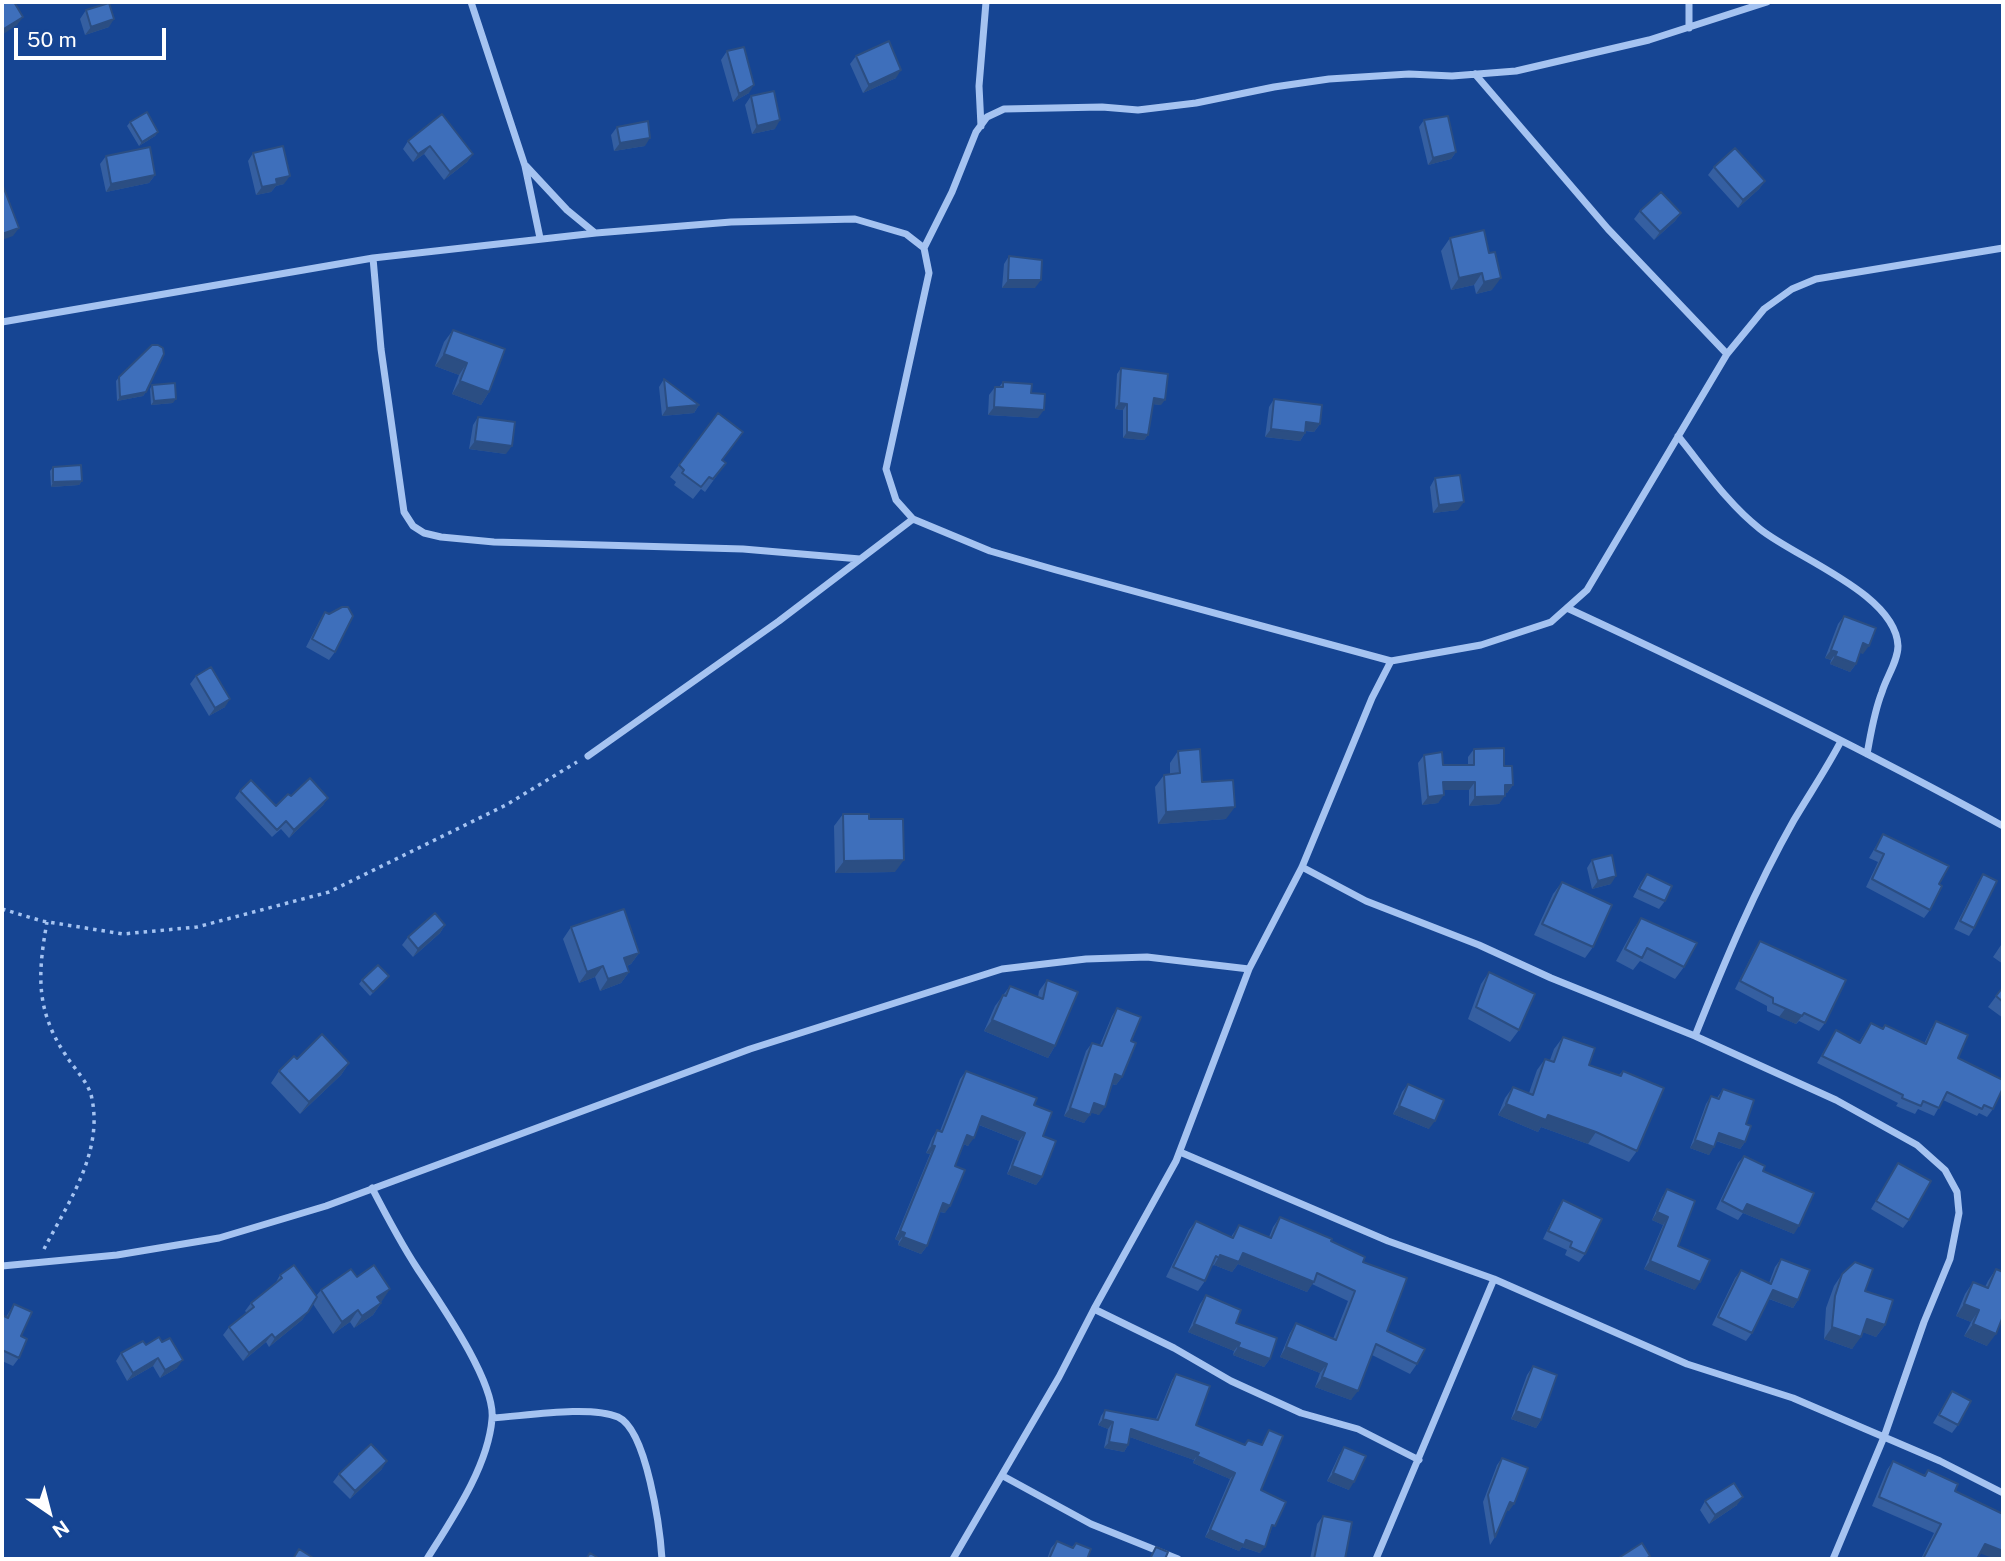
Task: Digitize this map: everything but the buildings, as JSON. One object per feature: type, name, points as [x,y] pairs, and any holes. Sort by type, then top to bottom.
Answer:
[{"type":"street","points":[[471,2],[525,166],[540,238]]},
{"type":"street","points":[[981,126],[979,86],[986,2]]},
{"type":"street","points":[[1689,2],[1689,28]]},
{"type":"street","points":[[1767,2],[1649,40],[1517,71],[1452,76],[1409,74],[1329,79],[1196,103],[1138,110],[1102,107],[1004,108],[988,117],[981,126],[924,248],[929,273],[886,469],[896,500],[912,519],[990,551],[1391,661],[1481,645],[1551,622],[1587,590],[1727,354],[1763,309],[1792,289],[1816,279],[2003,248]]},
{"type":"street","points":[[1475,74],[1599,219],[1727,354]]},
{"type":"street","points":[[525,166],[567,210],[596,233]]},
{"type":"street","points":[[2,322],[373,258],[540,238],[731,222],[855,219],[906,234],[924,248]]},
{"type":"street","points":[[373,258],[404,512],[414,526],[424,533],[494,542],[743,549],[860,559]]},
{"type":"street","points":[[1678,436],[1732,504],[1761,530],[1837,576],[1872,602],[1893,624],[1898,648],[1876,710],[1867,754]]},
{"type":"street","points":[[588,756],[726,660],[912,519]]},
{"type":"street","points":[[1567,608],[1688,664],[2003,826]]},
{"type":"street","points":[[953,1559],[1059,1377],[1180,1152],[1249,969],[1302,866],[1371,698],[1391,661]]},
{"type":"street","points":[[1695,1036],[1727,957],[1760,889],[1794,821],[1826,770],[1840,741]]},
{"type":"street","points":[[1302,866],[1366,901],[1479,945],[1551,978],[1695,1036],[1836,1100],[1917,1145],[1945,1170],[1957,1192],[1959,1213],[1950,1259],[1924,1322],[1884,1437],[1833,1559]]},
{"type":"street","points":[[2,1266],[117,1255],[219,1238],[326,1206],[750,1049],[1002,970],[1086,959],[1147,957],[1249,969]]},
{"type":"street","points":[[1180,1152],[1388,1241],[1494,1279],[1688,1364],[1793,1398],[1940,1461],[2003,1493]]},
{"type":"street","points":[[372,1188],[416,1267],[446,1310],[484,1381],[493,1418],[473,1480],[427,1559]]},
{"type":"street","points":[[1376,1559],[1494,1279]]},
{"type":"street","points":[[1094,1309],[1174,1348],[1231,1381],[1289,1408],[1358,1429],[1419,1460]]},
{"type":"street","points":[[493,1418],[592,1411],[620,1418],[635,1436],[645,1463],[660,1533],[662,1559]]},
{"type":"street","points":[[1003,1476],[1091,1524],[1178,1559]]},
{"type":"path","points":[[2,909],[47,922],[123,934],[197,927],[329,892],[506,804],[588,756]]},
{"type":"path","points":[[37,1263],[83,1173],[90,1154],[93,1120],[92,1098],[83,1079],[54,1038],[41,996],[40,963],[47,922]]}]
